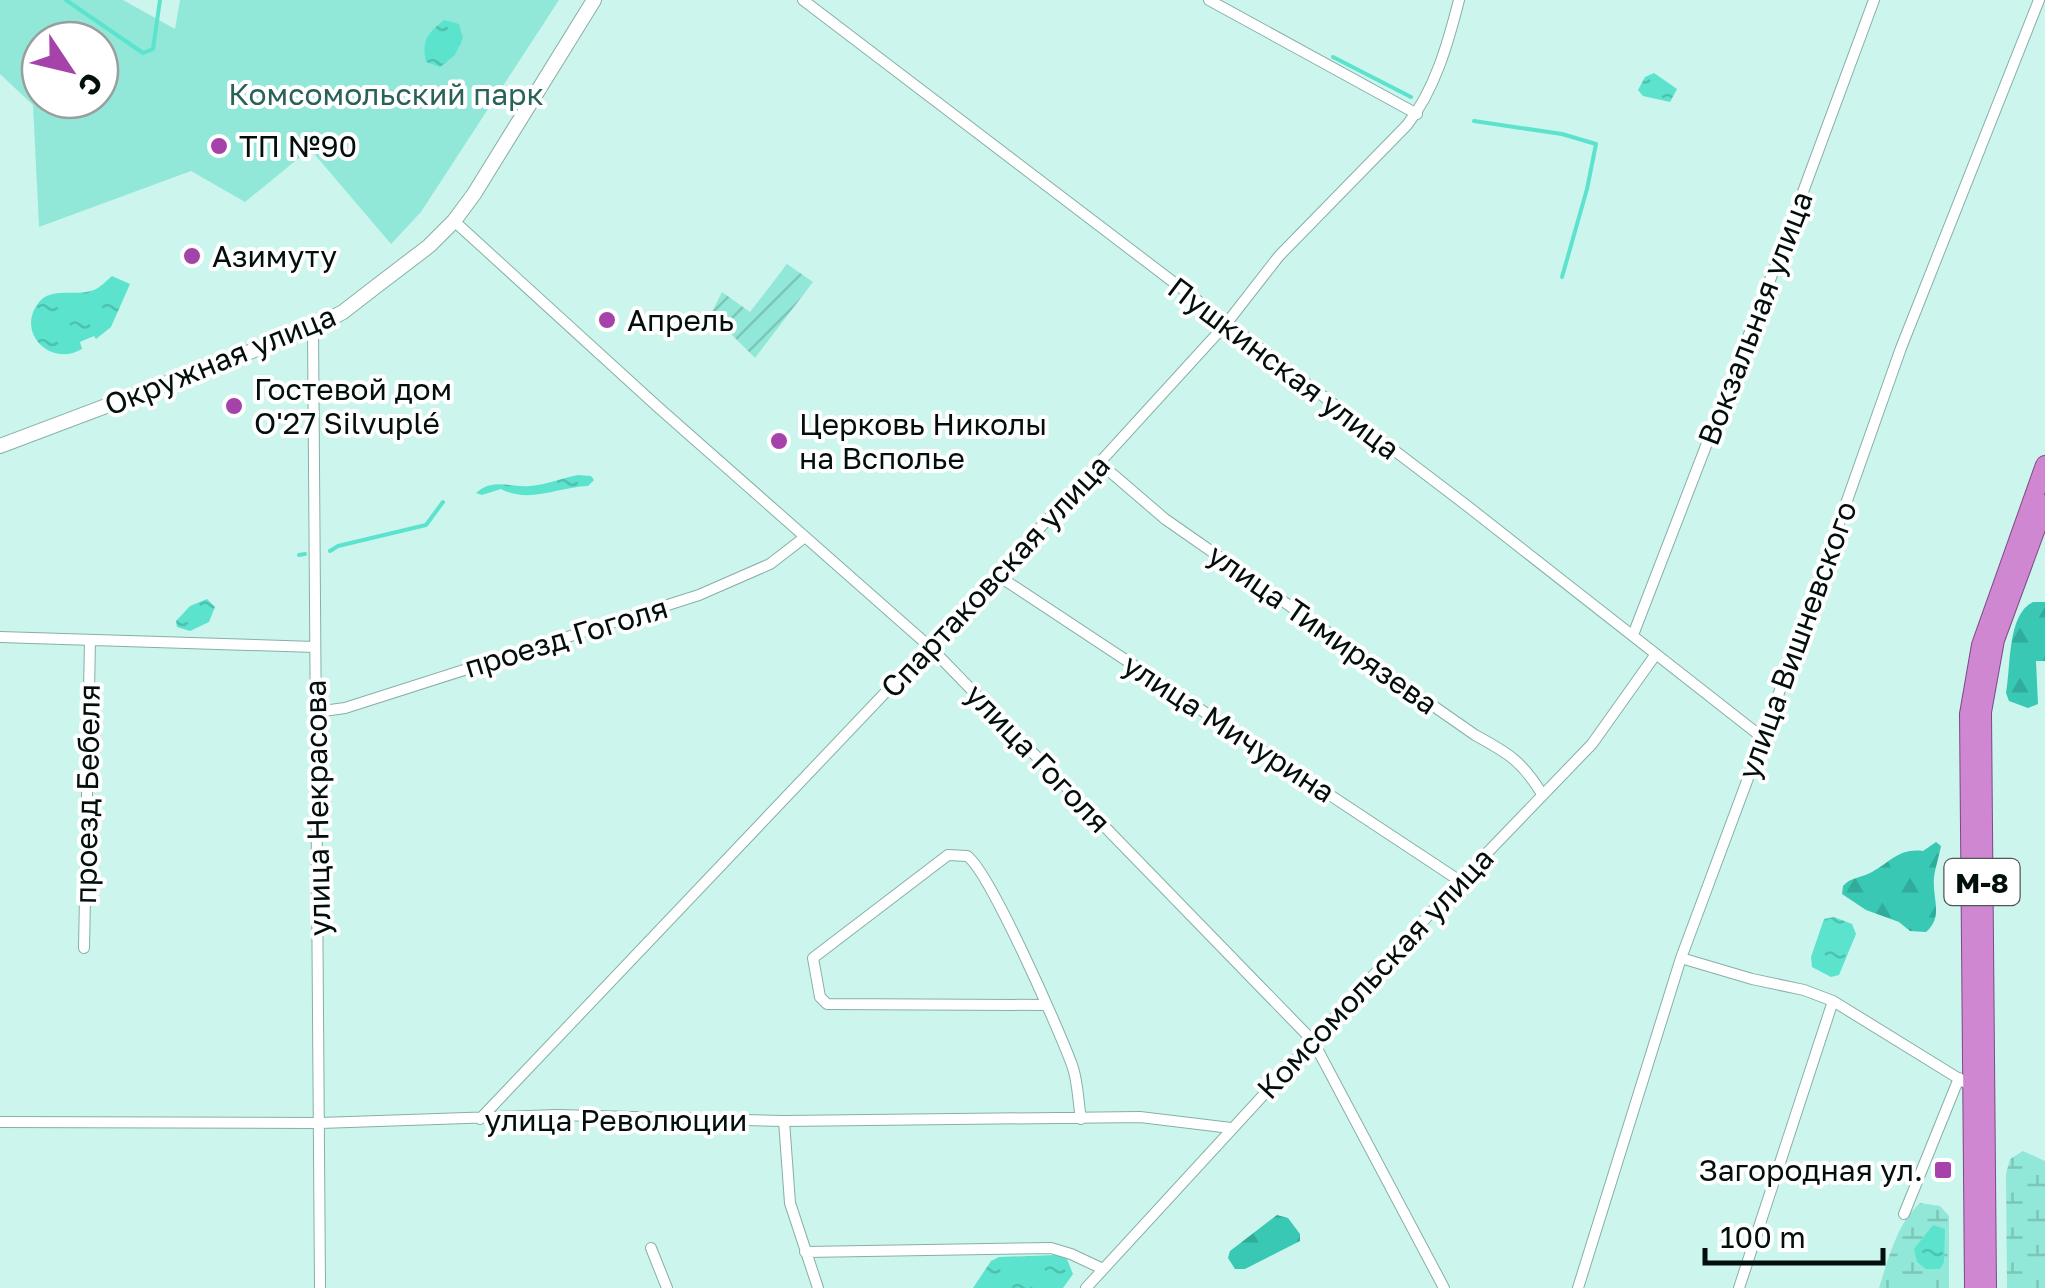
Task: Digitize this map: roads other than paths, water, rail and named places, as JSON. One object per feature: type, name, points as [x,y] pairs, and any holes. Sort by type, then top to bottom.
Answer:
[{"type":"highway","name":"М-8","points":[[1974,1288],[1967,774],[1970,699],[1986,629],[2045,464]]},
{"type":"highway","name":"М-8","points":[[1988,1288],[1972,1087],[1982,712],[1995,640],[2045,504]]},
{"type":"main road","name":"Окружная улица","points":[[0,446],[313,328],[343,312],[429,246],[454,220],[594,0]]},
{"type":"street","name":"Пушкинская улица","points":[[803,0],[1764,738]]},
{"type":"street","points":[[1209,0],[1416,114]]},
{"type":"street","name":"Спартаковская улица","points":[[480,1119],[998,575],[1226,324],[1278,256],[1416,114],[1447,44],[1459,0]]},
{"type":"street","name":"Вокзальная улица","points":[[1633,635],[1874,0]]},
{"type":"street","name":"улица Вишневского","points":[[1578,1288],[1681,958],[1764,738],[1901,348],[2039,0]]},
{"type":"street","name":"улица Гоголя","points":[[454,220],[930,647],[1313,1041],[1444,1288]]},
{"type":"street","name":"улица Некрасова","points":[[313,328],[320,1288]]},
{"type":"street","name":"улица Тимирязева","points":[[1100,464],[1182,530],[1475,734],[1510,754],[1526,767],[1542,794]]},
{"type":"street","name":"проезд Гоголя","points":[[316,712],[345,708],[699,596],[770,564],[805,537]]},
{"type":"street","name":"улица Мичурина","points":[[998,575],[1460,881]]},
{"type":"street","name":"проезд Бебеля","points":[[0,637],[315,647]]},
{"type":"street","name":"проезд Бебеля","points":[[84,948],[90,640]]},
{"type":"street","name":"Комсомольская улица","points":[[1086,1288],[1460,881],[1592,744],[1656,654]]},
{"type":"street","points":[[1045,1005],[827,1004],[820,997],[813,958],[948,855],[967,856],[982,868],[1045,1005],[1073,1068],[1081,1119]]},
{"type":"street","points":[[1681,958],[1833,1001],[1972,1087],[1904,1214]]},
{"type":"street","points":[[1738,1288],[1833,1001]]},
{"type":"street","name":"улица Революции","points":[[0,1122],[320,1123],[570,1116],[784,1121],[1180,1120],[1231,1128]]},
{"type":"street","points":[[784,1121],[790,1202],[818,1288]]},
{"type":"street","points":[[651,1248],[667,1288]]},
{"type":"street","points":[[805,1252],[1050,1248],[1103,1269]]},
{"type":"water","points":[[444,20],[459,24],[463,38],[455,55],[440,67],[426,62],[424,48],[430,33]]},
{"type":"water","points":[[1654,73],[1677,89],[1670,102],[1643,96],[1638,90],[1645,77]]},
{"type":"water","points":[[112,276],[130,284],[111,327],[96,339],[94,336],[80,342],[82,349],[70,354],[58,354],[39,343],[31,324],[40,301],[52,294],[94,290]]},
{"type":"water","points":[[578,475],[594,480],[588,486],[533,495],[501,489],[476,493],[489,485],[536,485]]},
{"type":"water","points":[[207,599],[215,607],[209,622],[190,631],[177,627],[176,621],[190,606]]},
{"type":"water","points":[[1834,917],[1852,924],[1856,934],[1839,975],[1831,977],[1812,967],[1811,957],[1824,919]]},
{"type":"water","points":[[1933,1225],[1945,1229],[1944,1262],[1940,1269],[1926,1269],[1917,1262],[1914,1249]]},
{"type":"water","points":[[1057,1255],[1067,1259],[1073,1274],[1063,1288],[973,1288],[991,1261],[999,1257]]},
{"type":"waterway","points":[[66,0],[143,53],[153,49],[160,0]]},
{"type":"waterway","points":[[1333,57],[1411,97]]},
{"type":"waterway","points":[[1474,121],[1562,134],[1596,144],[1562,277]]},
{"type":"waterway","points":[[330,551],[426,525],[443,502]]},
{"type":"waterway","points":[[299,555],[305,554]]},
{"type":"place","name":"ТП №90","points":[[219,146]]},
{"type":"place","name":"Азимуту","points":[[192,256]]},
{"type":"place","name":"Апрель","points":[[607,320]]},
{"type":"place","name":"Гостевой дом O'27 Silvuplé","points":[[234,406]]},
{"type":"place","name":"Церковь Николы на Всполье","points":[[779,441]]},
{"type":"place","name":"Загородная ул.","points":[[1943,1170]]},
{"type":"park label","name":"Комсомольский парк","points":[[386,94]]}]
